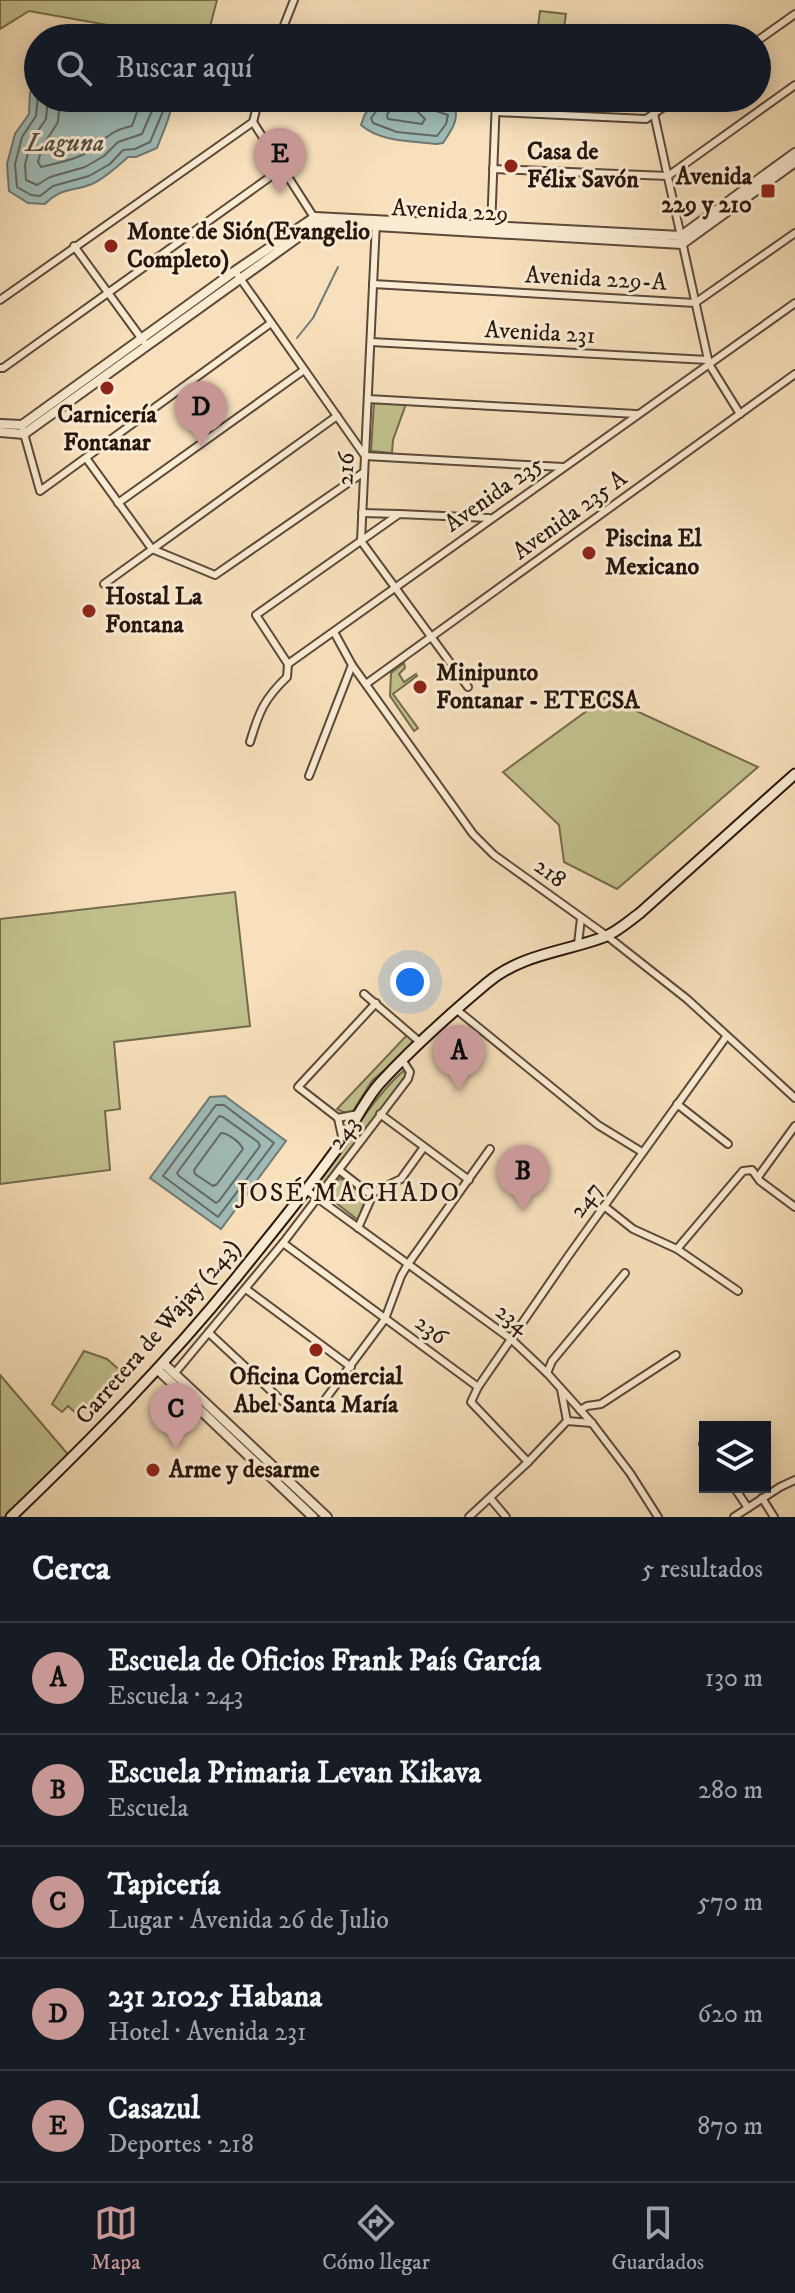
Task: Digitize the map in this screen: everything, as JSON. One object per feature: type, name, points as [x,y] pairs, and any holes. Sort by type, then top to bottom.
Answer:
[{"type":"main road","name":"Carretera de Wajay (243)","points":[[11,1517],[72,1459],[160,1366],[235,1279],[343,1141],[380,1083],[421,1043],[504,970],[521,961],[607,936],[640,913],[795,774]]},
{"type":"street","points":[[285,24],[294,0]]},
{"type":"street","points":[[771,31],[795,14]]},
{"type":"street","points":[[771,102],[795,85]]},
{"type":"street","points":[[0,300],[253,122],[256,112]]},
{"type":"street","points":[[491,229],[496,112],[646,119],[657,112]]},
{"type":"street","points":[[493,169],[668,176],[757,112]]},
{"type":"street","points":[[654,114],[708,362],[740,414]]},
{"type":"street","points":[[0,432],[23,430],[315,221],[253,122]]},
{"type":"street","points":[[682,240],[795,153]]},
{"type":"street","points":[[682,240],[795,162]]},
{"type":"street","points":[[0,368],[284,167]]},
{"type":"street","name":"Avenida 229","points":[[315,221],[682,240]]},
{"type":"street","name":"216","points":[[361,541],[376,222]]},
{"type":"street","name":"Avenida 229-A","points":[[373,284],[695,303],[795,233]]},
{"type":"street","points":[[74,246],[145,342]]},
{"type":"street","points":[[237,274],[365,456],[564,467]]},
{"type":"street","name":"Avenida 235","points":[[250,742],[260,710],[269,694],[287,677],[288,664],[708,362],[795,303]]},
{"type":"street","points":[[23,430],[40,491],[271,323]]},
{"type":"street","name":"Avenida 231","points":[[371,342],[708,362]]},
{"type":"street","points":[[118,503],[304,370]]},
{"type":"street","name":"Avenida 235 A","points":[[366,684],[795,374]]},
{"type":"street","points":[[368,399],[638,414]]},
{"type":"street","points":[[104,584],[337,416]]},
{"type":"street","points":[[0,424],[23,430]]},
{"type":"street","points":[[86,458],[152,549],[215,575],[364,472]]},
{"type":"street","points":[[362,513],[491,519]]},
{"type":"street","points":[[288,664],[256,615],[399,514]]},
{"type":"street","points":[[361,541],[468,687]]},
{"type":"street","name":"218","points":[[334,632],[352,665],[473,834],[494,855],[607,936],[687,999],[795,1098]]},
{"type":"street","points":[[309,776],[352,665]]},
{"type":"street","points":[[578,944],[581,918]]},
{"type":"street","points":[[364,994],[421,1043]]},
{"type":"street","points":[[343,1141],[338,1118],[298,1087],[376,1003]]},
{"type":"street","points":[[457,1010],[598,1125],[642,1152]]},
{"type":"street","name":"247","points":[[478,1387],[726,1037]]},
{"type":"street","name":"243","points":[[174,1374],[283,1243],[408,1079],[410,1072],[403,1061]]},
{"type":"street","points":[[677,1104],[728,1144]]},
{"type":"street","points":[[338,1118],[358,1114]]},
{"type":"street","points":[[380,1114],[469,1180]]},
{"type":"street","points":[[758,1177],[795,1126]]},
{"type":"street","points":[[358,1228],[371,1195],[401,1179],[424,1147]]},
{"type":"street","points":[[209,1333],[283,1402],[303,1412],[314,1409],[351,1367],[385,1319],[408,1264],[490,1149]]},
{"type":"street","points":[[677,1249],[739,1174],[748,1169],[795,1207]]},
{"type":"street","points":[[339,1170],[371,1195]]},
{"type":"street","name":"234","points":[[305,1189],[511,1339],[592,1423],[658,1517]]},
{"type":"street","points":[[604,1206],[633,1229],[677,1249],[738,1291]]},
{"type":"street","name":"236","points":[[283,1243],[478,1387]]},
{"type":"street","points":[[547,1373],[552,1361],[625,1273]]},
{"type":"street","points":[[246,1289],[351,1367]]},
{"type":"street","points":[[580,1410],[601,1404],[676,1355]]},
{"type":"street","points":[[160,1366],[174,1374],[313,1517]]},
{"type":"street","points":[[160,1366],[242,1444],[327,1517]]},
{"type":"street","points":[[478,1387],[471,1402],[528,1462]]},
{"type":"street","points":[[561,1389],[567,1421]]},
{"type":"street","points":[[469,1517],[567,1421]]},
{"type":"street","points":[[567,1421],[592,1423]]},
{"type":"street","points":[[734,1517],[795,1480]]},
{"type":"street","points":[[738,1493],[748,1508]]},
{"type":"street","points":[[490,1498],[506,1517]]},
{"type":"street","points":[[762,1498],[774,1517]]},
{"type":"green space","points":[[0,0],[217,0],[211,24],[102,24],[29,11],[0,29]]},
{"type":"green space","points":[[540,11],[566,14],[565,24],[538,24]]},
{"type":"green space","points":[[374,403],[406,404],[393,440],[392,453],[371,451]]},
{"type":"green space","points":[[404,663],[405,668],[399,674],[404,682],[417,676],[393,694],[418,728],[414,731],[390,696],[391,673]]},
{"type":"green space","points":[[606,697],[758,767],[617,889],[564,862],[559,825],[503,772]]},
{"type":"green space","points":[[235,892],[250,1026],[114,1042],[120,1109],[105,1111],[110,1170],[0,1184],[0,919]]},
{"type":"green space","points":[[407,1035],[416,1042],[372,1081],[353,1111],[345,1113],[337,1109]]},
{"type":"green space","points":[[403,1071],[407,1074],[321,1191],[314,1187],[367,1112]]},
{"type":"green space","points":[[340,1178],[366,1197],[358,1220],[326,1195]]},
{"type":"green space","points":[[84,1351],[107,1359],[123,1373],[78,1415],[68,1406],[62,1412],[52,1404]]},
{"type":"green space","points":[[0,1375],[72,1459],[11,1517],[0,1517]]},
{"type":"water","name":"Laguna","points":[[170,112],[157,148],[128,157],[92,184],[62,192],[45,204],[28,203],[9,191],[7,164],[15,134],[29,114]]},
{"type":"water","points":[[456,113],[451,131],[443,143],[436,144],[377,135],[361,125],[365,114]]},
{"type":"water","points":[[225,1096],[286,1141],[221,1229],[150,1178],[210,1097]]},
{"type":"waterway","points":[[297,338],[313,318],[338,267]]},
{"type":"place","name":"Casa de Félix Savón","points":[[511,166]]},
{"type":"place","name":"Avenida 229 y 210","points":[[768,191]]},
{"type":"place","name":"Casazul","points":[[280,194]]},
{"type":"place","name":"Monte de Sión(Evangelio Completo)","points":[[111,246]]},
{"type":"place","name":"Carnicería Fontanar","points":[[107,388]]},
{"type":"place","name":"231 21025 Habana","points":[[201,447]]},
{"type":"place","name":"Piscina El Mexicano","points":[[589,553]]},
{"type":"place","name":"Hostal La Fontana","points":[[89,611]]},
{"type":"place","name":"Minipunto Fontanar - ETECSA","points":[[420,687]]},
{"type":"place","name":"Escuela de Oficios Frank País García","points":[[459,1091]]},
{"type":"place","name":"Escuela Primaria Levan Kikava","points":[[523,1211]]},
{"type":"place","name":"Oficina Comercial Abel Santa María","points":[[316,1350]]},
{"type":"place","name":"Tapicería","points":[[176,1449]]},
{"type":"place","name":"Arme y desarme","points":[[153,1470]]},
{"type":"district","name":"JOSÉ MACHADO","points":[[349,1193]]}]
